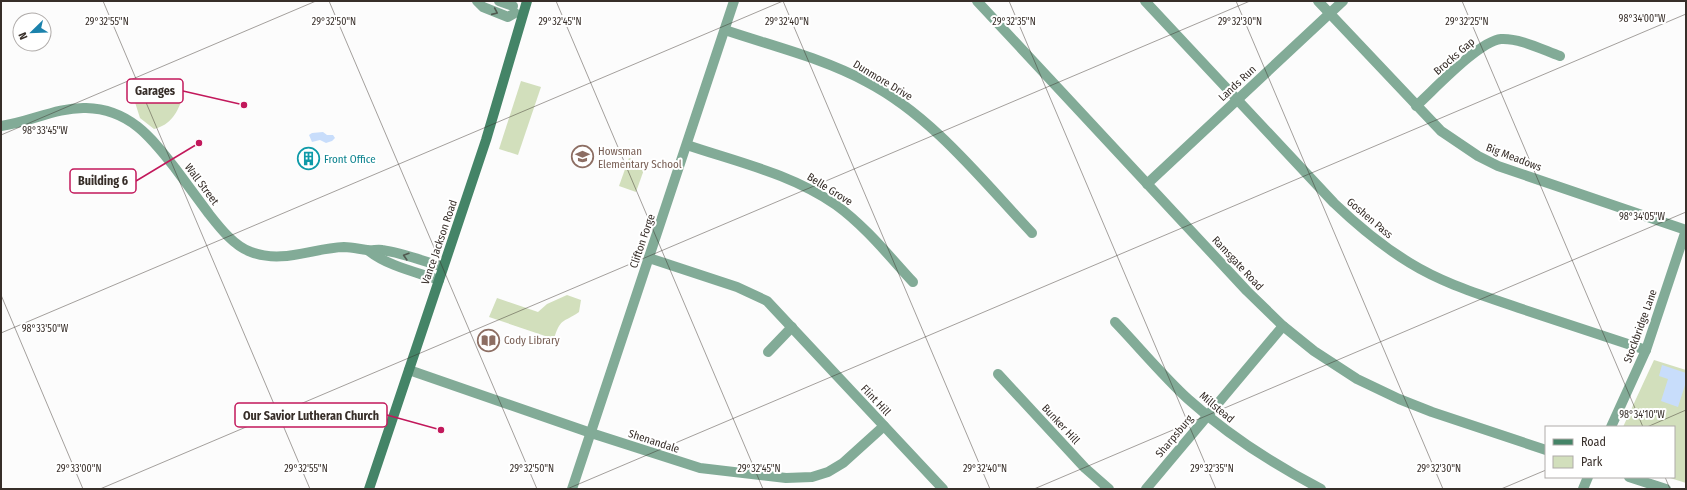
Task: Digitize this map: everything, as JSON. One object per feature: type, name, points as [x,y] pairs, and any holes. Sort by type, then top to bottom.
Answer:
[{"type":"main road","name":"Vance Jackson Road","points":[[369,489],[486,140],[516,9],[527,1]]},
{"type":"street","points":[[477,1],[484,7],[508,18],[516,9],[499,1]]},
{"type":"street","name":"Clifton Forge","points":[[572,489],[734,1]]},
{"type":"street","name":"Ramsgate Road","points":[[977,1],[1247,291],[1283,326],[1314,351],[1357,379],[1399,399],[1545,450]]},
{"type":"street","name":"Goshen Pass","points":[[1146,1],[1353,221],[1380,244],[1410,264],[1442,280],[1475,293],[1646,350]]},
{"type":"street","name":"Big Meadows","points":[[1318,1],[1416,106],[1441,130],[1478,156],[1498,166],[1686,230]]},
{"type":"street","name":"Lands Run","points":[[1147,184],[1343,1]]},
{"type":"street","name":"Dunmore Drive","points":[[725,30],[837,67],[868,82],[897,100],[924,121],[949,145],[1032,233]]},
{"type":"street","name":"Brocks Gap","points":[[1416,106],[1477,50],[1489,42],[1501,39],[1518,41],[1560,56]]},
{"type":"street","name":"Wall Street","points":[[1,126],[68,108],[88,108],[107,111],[126,118],[150,136],[218,226],[235,243],[250,252],[266,256],[279,257],[337,247],[353,247],[369,251],[386,261],[439,280]]},
{"type":"street","name":"Belle Grove","points":[[687,145],[779,176],[818,194],[854,219],[914,282]]},
{"type":"street","name":"Stockbridge Lane","points":[[1611,426],[1646,350],[1686,230]]},
{"type":"street","name":"Wall Street","points":[[369,251],[381,249],[443,267]]},
{"type":"street","name":"Flint Hill","points":[[649,258],[752,293],[767,302],[943,489]]},
{"type":"street","name":"Millstead","points":[[1115,322],[1175,386],[1208,415],[1253,450],[1321,489]]},
{"type":"street","name":"Sharpsburg","points":[[1146,489],[1283,326]]},
{"type":"street","points":[[768,352],[792,327]]},
{"type":"street","name":"Shenandale","points":[[409,370],[591,433],[700,468],[799,479],[820,475],[836,468],[852,456],[884,426]]},
{"type":"street","name":"Bunker Hill","points":[[998,374],[1085,468],[1109,489]]},
{"type":"street","points":[[1583,489],[1588,478]]},
{"type":"street","points":[[1632,478],[1666,489]]},
{"type":"green space","points":[[521,81],[541,87],[518,155],[499,149]]},
{"type":"green space","points":[[152,88],[183,96],[173,117],[165,124],[154,129],[140,118],[133,96],[139,91]]},
{"type":"green space","points":[[629,158],[646,164],[636,192],[619,186]]},
{"type":"green space","points":[[567,295],[581,300],[579,312],[560,324],[554,339],[489,317],[497,298],[538,312],[547,304]]},
{"type":"green space","points":[[1654,360],[1686,370],[1686,483],[1670,478],[1675,478],[1675,426],[1623,426]]},
{"type":"water","points":[[323,132],[327,135],[333,135],[335,138],[326,143],[320,140],[312,142],[309,135],[312,133]]},
{"type":"water","points":[[1662,365],[1686,373],[1686,382],[1678,407],[1661,401],[1668,379],[1659,376]]},
{"type":"place","name":"Garages","points":[[244,105]]},
{"type":"place","name":"Building 6","points":[[199,143]]},
{"type":"place","name":"Howsman Elementary School","points":[[582,157]]},
{"type":"place","name":"Front Office","points":[[308,159]]},
{"type":"place","name":"Cody Library","points":[[489,340]]},
{"type":"place","name":"Our Savior Lutheran Church","points":[[441,430]]}]
